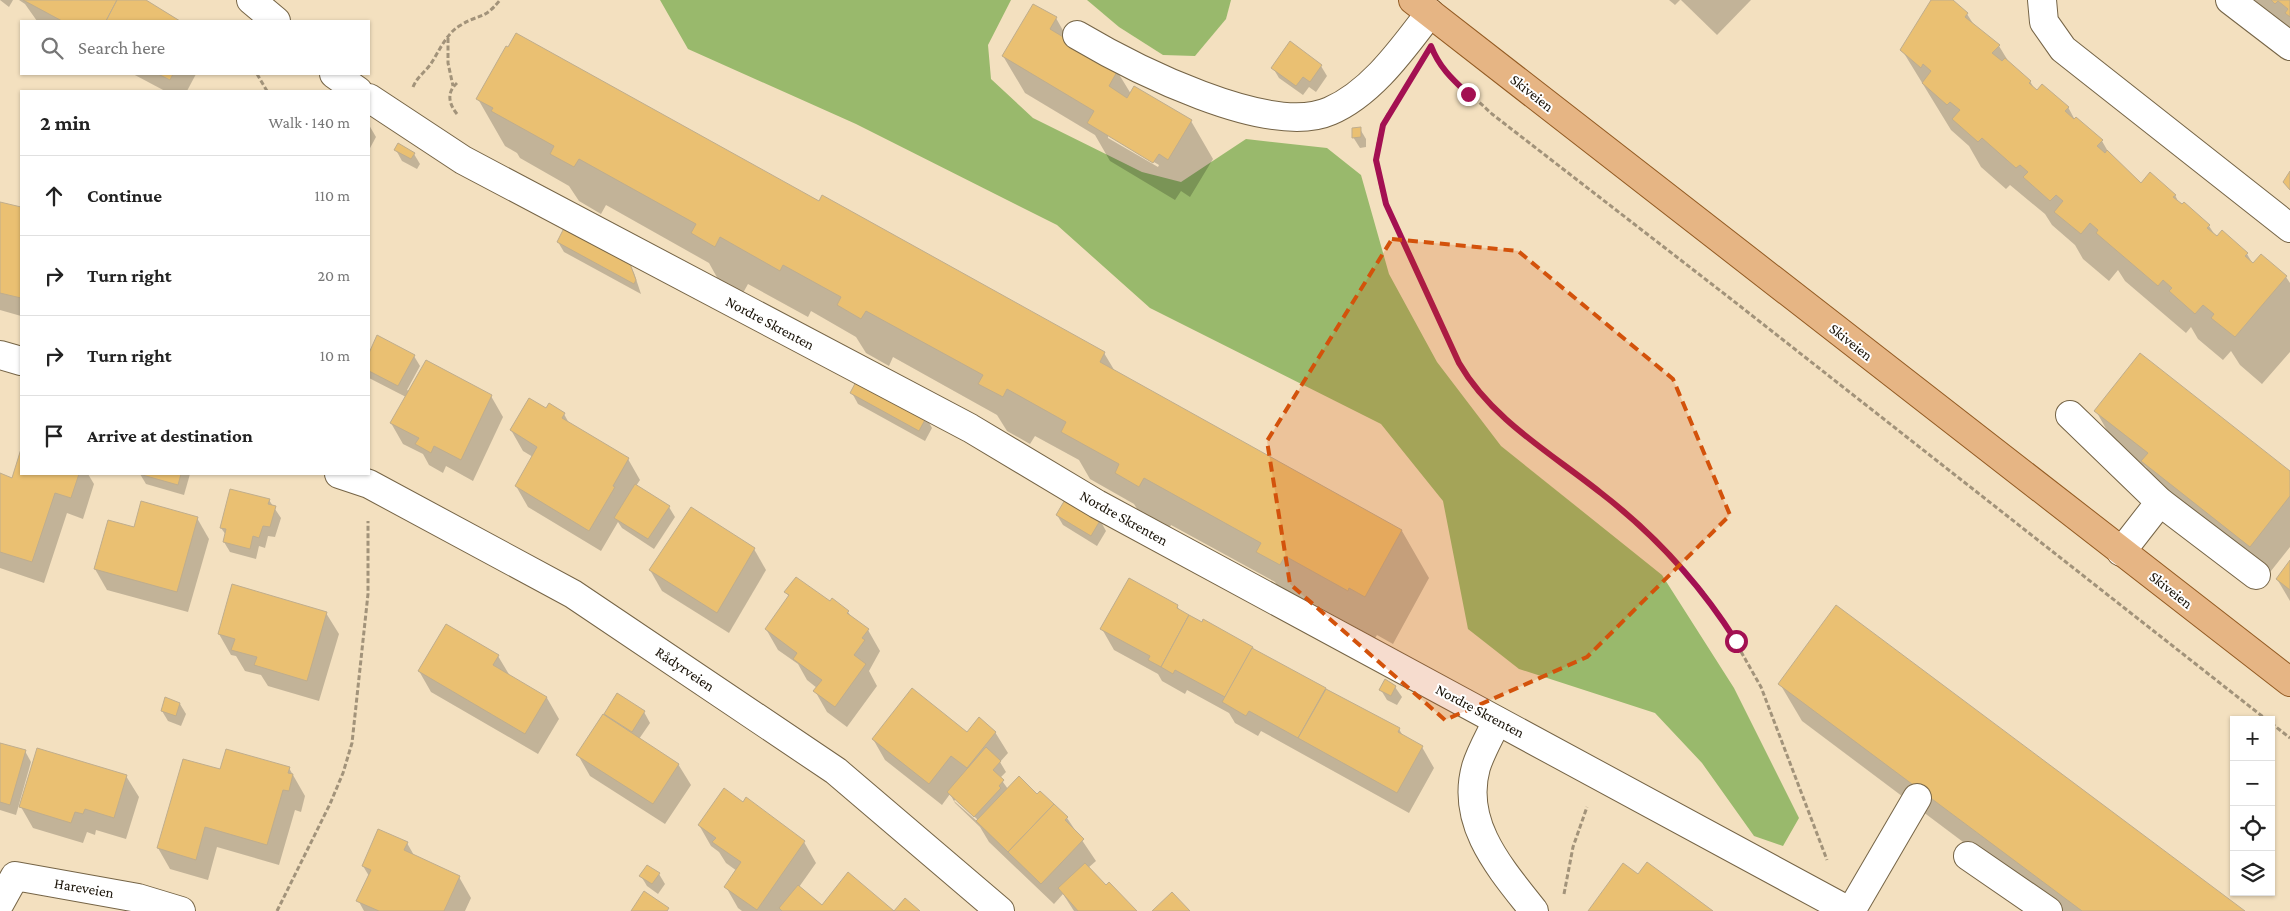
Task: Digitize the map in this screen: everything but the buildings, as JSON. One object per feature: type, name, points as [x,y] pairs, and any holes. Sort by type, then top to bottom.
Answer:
[{"type":"main road","name":"Skiveien","points":[[1430,13],[2290,682]]},
{"type":"street","points":[[251,0],[275,20]]},
{"type":"street","points":[[2042,0],[2044,22],[2063,50],[2290,228]]},
{"type":"street","points":[[2230,0],[2290,46]]},
{"type":"street","points":[[1077,35],[1140,70],[1212,98],[1272,115],[1312,117],[1342,106],[1360,92],[1395,57],[1430,13]]},
{"type":"street","points":[[335,75],[357,90]]},
{"type":"street","name":"Nordre Skrenten","points":[[370,99],[463,160],[970,428],[1097,504],[1842,907]]},
{"type":"street","points":[[0,355],[20,361]]},
{"type":"street","points":[[2070,415],[2160,502],[2256,575]]},
{"type":"street","name":"Rådyrveien","points":[[342,475],[369,484],[573,594],[828,765],[1000,911]]},
{"type":"street","points":[[2121,552],[2160,502]]},
{"type":"street","points":[[1496,721],[1476,766],[1473,787],[1475,817],[1483,841],[1502,870],[1534,911]]},
{"type":"street","points":[[1842,907],[1917,798]]},
{"type":"street","points":[[1968,856],[2048,911]]},
{"type":"street","name":"Hareveien","points":[[0,903],[8,873],[138,898],[181,911]]},
{"type":"path","points":[[402,120],[408,109],[416,80],[429,66],[448,38],[461,24],[488,14],[500,0]]},
{"type":"path","points":[[1430,13],[1431,46],[1437,60],[1447,74],[1492,114],[2262,716]]},
{"type":"path","points":[[448,38],[448,63],[453,87]]},
{"type":"path","points":[[258,75],[266,90]]},
{"type":"path","points":[[450,106],[450,93],[457,83]]},
{"type":"path","points":[[1392,109],[1379,134],[1376,160],[1380,186],[1386,204],[1459,363],[1473,386],[1494,408],[1634,520],[1700,588],[1722,618],[1762,687],[1792,765],[1842,907]]},
{"type":"path","points":[[277,911],[330,804],[343,773],[352,743],[358,706],[368,594],[369,484]]},
{"type":"path","points":[[2275,726],[2290,738]]},
{"type":"path","points":[[1563,902],[1573,847],[1584,812],[1603,777]]},
{"type":"highlighted area","points":[[1392,239],[1518,251],[1673,379],[1730,515],[1587,657],[1445,720],[1290,584],[1267,441]]},
{"type":"green space","points":[[660,0],[1011,0],[988,45],[991,79],[1033,118],[1142,172],[1181,182],[1246,139],[1327,148],[1361,175],[1389,274],[1437,362],[1501,446],[1662,575],[1734,688],[1799,818],[1783,846],[1754,836],[1702,763],[1655,713],[1519,669],[1468,629],[1443,501],[1381,424],[1150,308],[1057,225],[856,124],[688,49]]},
{"type":"green space","points":[[1087,0],[1231,0],[1226,19],[1195,56],[1163,55],[1119,27]]},
{"type":"route","points":[[1468,94],[1447,74],[1437,60],[1431,46],[1388,114],[1379,134],[1376,160],[1380,186],[1386,204],[1459,363],[1483,398],[1511,424],[1602,493],[1634,520],[1657,543],[1700,588],[1736,641]]}]
